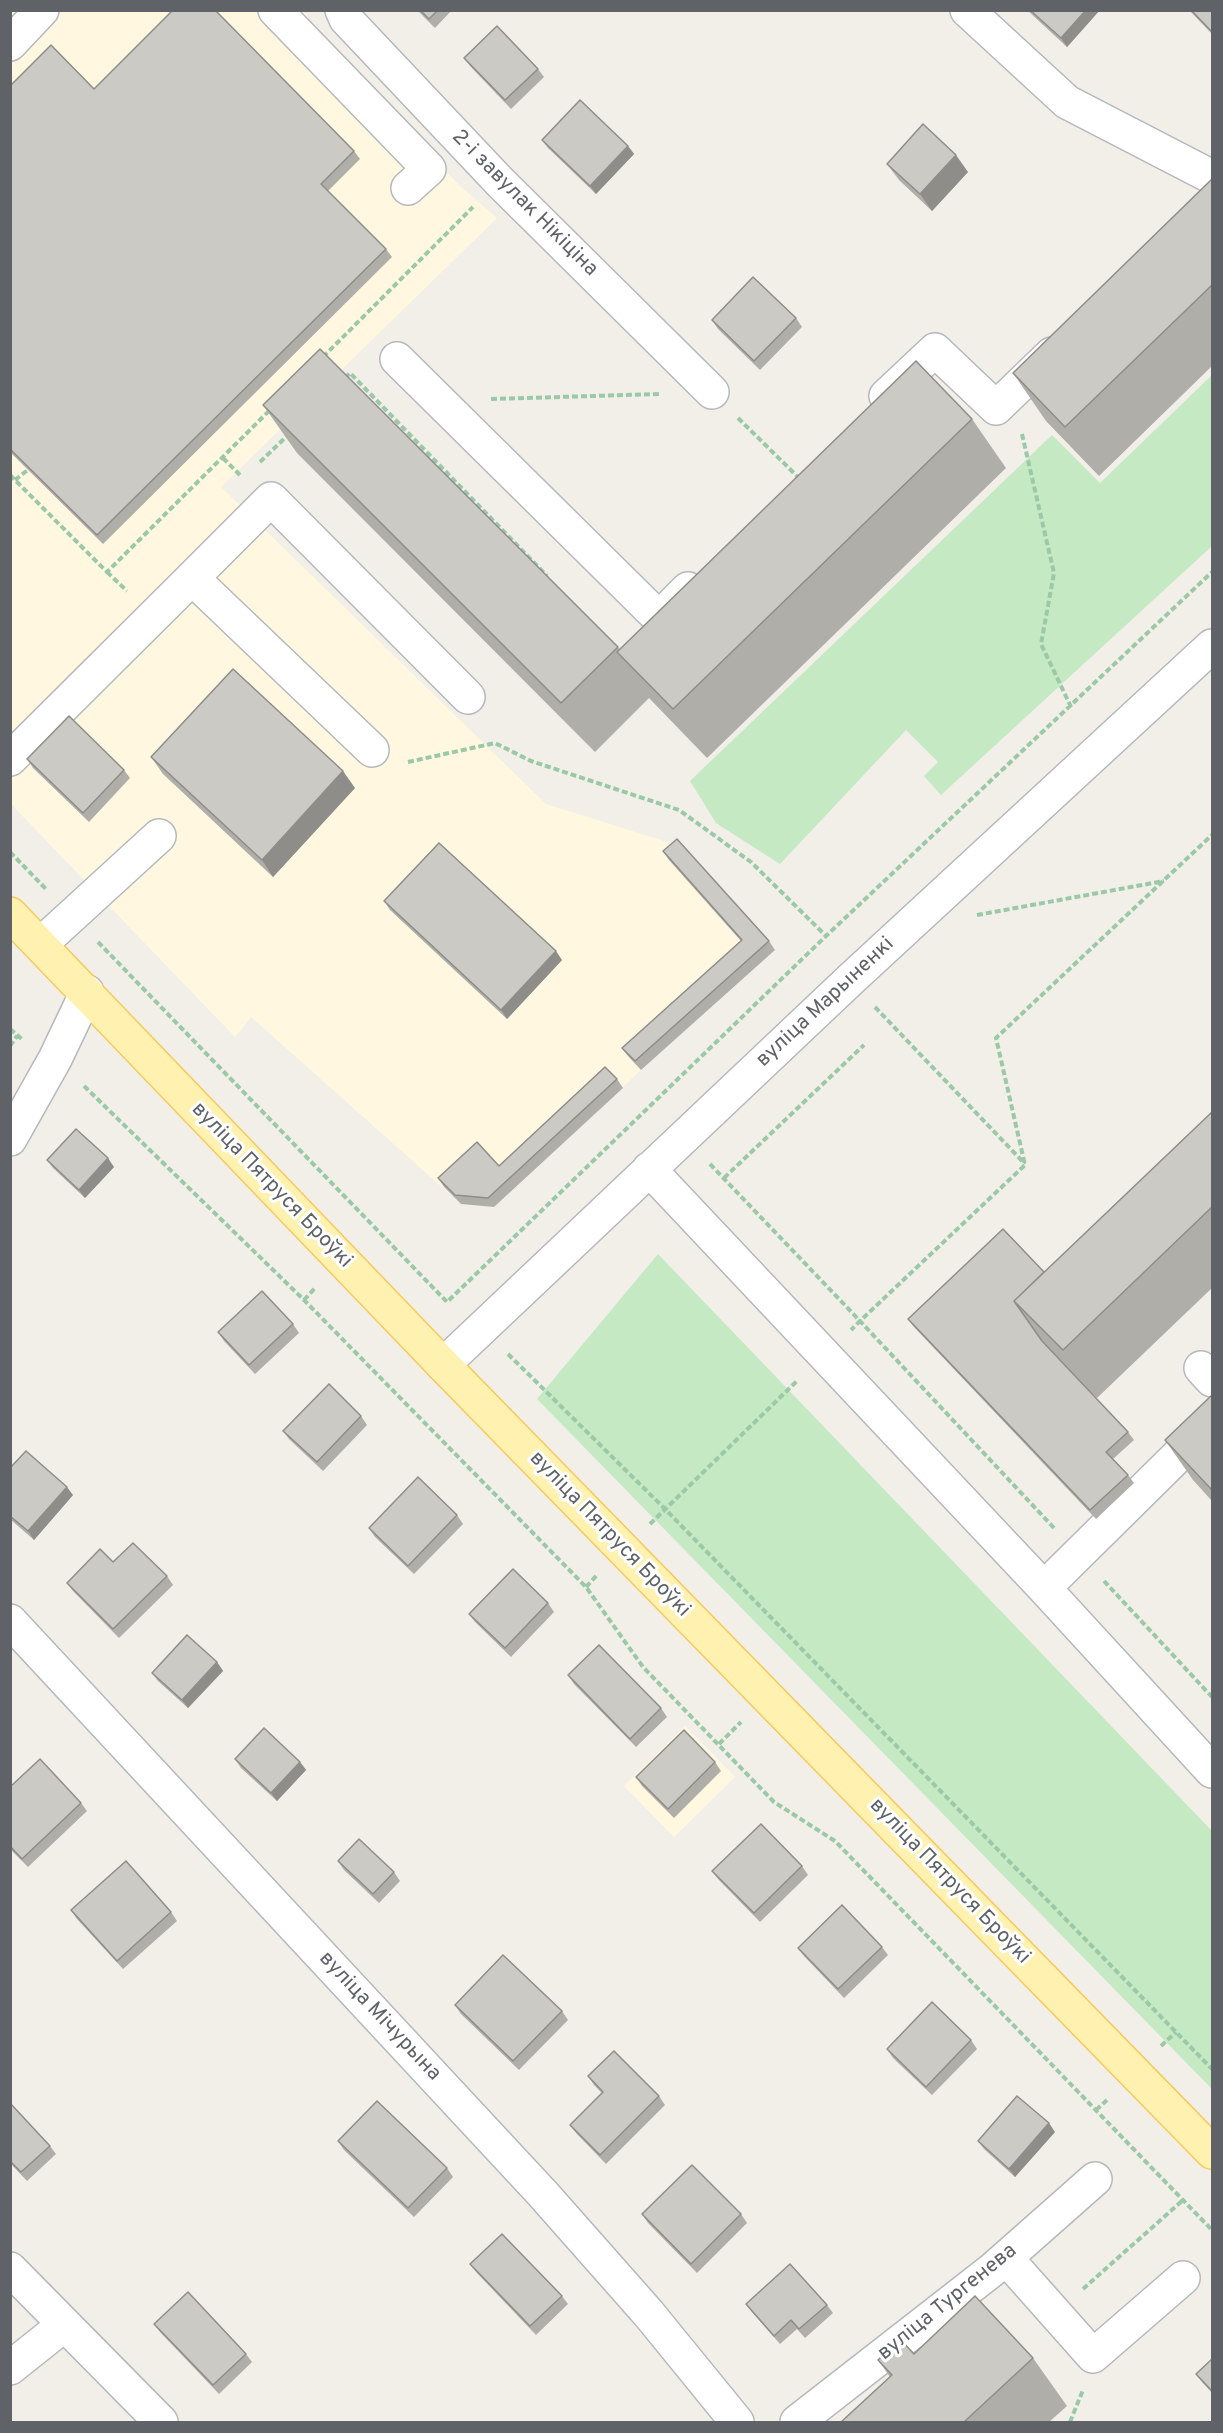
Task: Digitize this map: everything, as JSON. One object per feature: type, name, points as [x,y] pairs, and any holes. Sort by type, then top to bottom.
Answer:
[{"type":"main road","name":"вуліца Пятруся Броўкі","points":[[10,914],[443,1365],[1212,2152]]},
{"type":"street","points":[[10,44],[42,10]]},
{"type":"street","points":[[275,10],[429,169],[408,188]]},
{"type":"street","name":"2-і завулак Нікіціна","points":[[342,10],[346,19],[500,181],[712,392]]},
{"type":"street","points":[[967,10],[1067,102],[1210,193]]},
{"type":"street","points":[[868,414],[935,350],[996,408],[1070,336]]},
{"type":"street","points":[[397,359],[659,618],[709,569]]},
{"type":"street","points":[[10,759],[271,499],[468,697]]},
{"type":"street","points":[[192,578],[372,750]]},
{"type":"street","name":"вуліца Марыненкі","points":[[443,1365],[850,980],[1212,646]]},
{"type":"street","points":[[41,944],[159,836]]},
{"type":"street","points":[[10,1139],[56,1059],[87,992]]},
{"type":"street","points":[[649,1169],[1044,1587],[1212,1771]]},
{"type":"street","points":[[1044,1587],[1212,1422]]},
{"type":"street","name":"вуліца Мічурына","points":[[10,1621],[543,2194],[649,2314],[737,2422]]},
{"type":"street","name":"вуліца Тургенева","points":[[797,2422],[1006,2258],[1095,2179]]},
{"type":"street","points":[[1006,2258],[1093,2356],[1183,2278]]},
{"type":"street","points":[[10,2269],[161,2422]]},
{"type":"street","points":[[10,2368],[64,2325]]},
{"type":"path","points":[[320,360],[500,181]]},
{"type":"path","points":[[407,433],[440,401],[712,392],[807,486]]},
{"type":"path","points":[[1003,402],[1018,414],[1054,573],[1041,644],[1071,707]]},
{"type":"path","points":[[10,476],[107,572],[272,409]]},
{"type":"path","points":[[223,458],[243,479]]},
{"type":"path","points":[[15,480],[29,469]]},
{"type":"path","points":[[447,1302],[826,936],[1212,572]]},
{"type":"path","points":[[372,750],[397,764],[495,743],[531,761],[679,810],[751,862],[826,936]]},
{"type":"path","points":[[1025,1165],[996,1038],[1212,835]]},
{"type":"path","points":[[10,852],[447,1302],[482,1328],[665,1509],[1212,2070]]},
{"type":"path","points":[[977,915],[1165,881]]},
{"type":"path","points":[[850,980],[1025,1165]]},
{"type":"path","points":[[10,1029],[56,1059],[304,1300],[586,1587],[643,1667],[774,1802],[836,1841],[1212,2230]]},
{"type":"path","points":[[10,1046],[17,1035]]},
{"type":"path","points":[[724,1178],[864,1045]]},
{"type":"path","points":[[653,1102],[1212,1697]]},
{"type":"path","points":[[586,1587],[1025,1165]]},
{"type":"path","points":[[1056,2314],[1183,2200]]},
{"type":"shaded area","points":[[11,11],[304,11],[323,42],[460,186],[497,218],[221,487],[546,804],[683,847],[775,950],[641,1070],[494,1207],[461,1204],[251,1017],[235,1037],[11,804]]},
{"type":"shaded area","points":[[685,1726],[735,1777],[674,1837],[624,1786]]},
{"type":"green space","points":[[1212,375],[1212,546],[941,795],[924,776],[938,762],[906,730],[780,864],[716,823],[690,781],[1052,435],[1100,483]]},
{"type":"green space","points":[[658,1254],[1212,1831],[1212,2089],[537,1399]]},
{"type":"building","points":[[173,10],[215,10],[354,151],[321,184],[386,249],[97,535],[10,449],[10,86],[51,45],[94,89]]},
{"type":"building","points":[[420,10],[438,10],[429,19]]},
{"type":"building","points":[[1030,10],[1086,10],[1061,38]]},
{"type":"building","points":[[1191,10],[1212,10],[1212,32]]},
{"type":"building","points":[[497,26],[538,69],[505,100],[464,58]]},
{"type":"building","points":[[580,100],[628,146],[590,186],[542,140]]},
{"type":"building","points":[[923,124],[956,155],[920,194],[887,164]]},
{"type":"building","points":[[1212,179],[1212,285],[1065,427],[1013,373]]},
{"type":"building","points":[[753,277],[796,318],[754,361],[712,320]]},
{"type":"building","points":[[320,349],[618,647],[561,703],[263,405]]},
{"type":"building","points":[[916,361],[972,419],[673,709],[617,652]]},
{"type":"building","points":[[233,669],[343,771],[262,860],[151,757]]},
{"type":"building","points":[[69,716],[124,770],[83,813],[27,759]]},
{"type":"building","points":[[677,839],[769,941],[635,1061],[622,1048],[742,940],[663,851]]},
{"type":"building","points":[[439,843],[556,951],[501,1010],[384,901]]},
{"type":"building","points":[[605,1067],[617,1079],[488,1198],[455,1195],[438,1178],[477,1142],[499,1166]]},
{"type":"building","points":[[1212,1112],[1212,1207],[1063,1350],[1014,1301]]},
{"type":"building","points":[[76,1129],[108,1158],[79,1190],[47,1160]]},
{"type":"building","points":[[1003,1229],[1044,1272],[1014,1301],[1042,1341],[1128,1432],[1106,1452],[1128,1475],[1090,1510],[908,1319]]},
{"type":"building","points":[[262,1291],[293,1324],[249,1365],[218,1332]]},
{"type":"building","points":[[329,1384],[361,1416],[317,1462],[283,1431]]},
{"type":"building","points":[[1212,1395],[1212,1490],[1165,1440]]},
{"type":"building","points":[[26,1451],[67,1487],[28,1531],[10,1516],[10,1468]]},
{"type":"building","points":[[418,1477],[457,1515],[408,1566],[369,1528]]},
{"type":"building","points":[[133,1543],[167,1576],[113,1629],[67,1583],[100,1549],[113,1562]]},
{"type":"building","points":[[513,1569],[548,1603],[505,1648],[469,1614]]},
{"type":"building","points":[[187,1635],[217,1662],[182,1700],[152,1673]]},
{"type":"building","points":[[599,1645],[661,1708],[630,1739],[568,1675]]},
{"type":"building","points":[[264,1728],[300,1762],[271,1793],[235,1759]]},
{"type":"building","points":[[684,1730],[715,1762],[668,1809],[636,1777]]},
{"type":"building","points":[[40,1759],[81,1803],[22,1859],[10,1846],[10,1787]]},
{"type":"building","points":[[761,1824],[802,1866],[754,1913],[712,1871]]},
{"type":"building","points":[[359,1839],[394,1872],[373,1894],[338,1861]]},
{"type":"building","points":[[126,1861],[171,1912],[117,1961],[71,1910]]},
{"type":"building","points":[[842,1905],[882,1947],[838,1989],[798,1948]]},
{"type":"building","points":[[503,1955],[562,2011],[513,2061],[455,2005]]},
{"type":"building","points":[[932,2002],[971,2040],[926,2087],[887,2049]]},
{"type":"building","points":[[614,2051],[659,2096],[600,2155],[570,2125],[603,2092],[588,2076]]},
{"type":"building","points":[[1017,2096],[1049,2123],[1009,2169],[978,2141]]},
{"type":"building","points":[[377,2101],[447,2168],[408,2208],[338,2141]]},
{"type":"building","points":[[10,2103],[50,2146],[21,2172],[10,2161]]},
{"type":"building","points":[[692,2165],[741,2214],[691,2264],[642,2214]]},
{"type":"building","points":[[502,2234],[562,2296],[530,2326],[470,2264]]},
{"type":"building","points":[[790,2264],[827,2305],[799,2329],[791,2320],[774,2336],[746,2304]]},
{"type":"building","points":[[188,2292],[246,2354],[213,2385],[154,2324]]},
{"type":"building","points":[[975,2296],[1033,2358],[964,2422],[841,2422],[892,2375],[878,2360],[900,2339],[914,2354]]},
{"type":"building","points":[[1212,2359],[1212,2391],[1196,2374]]}]
